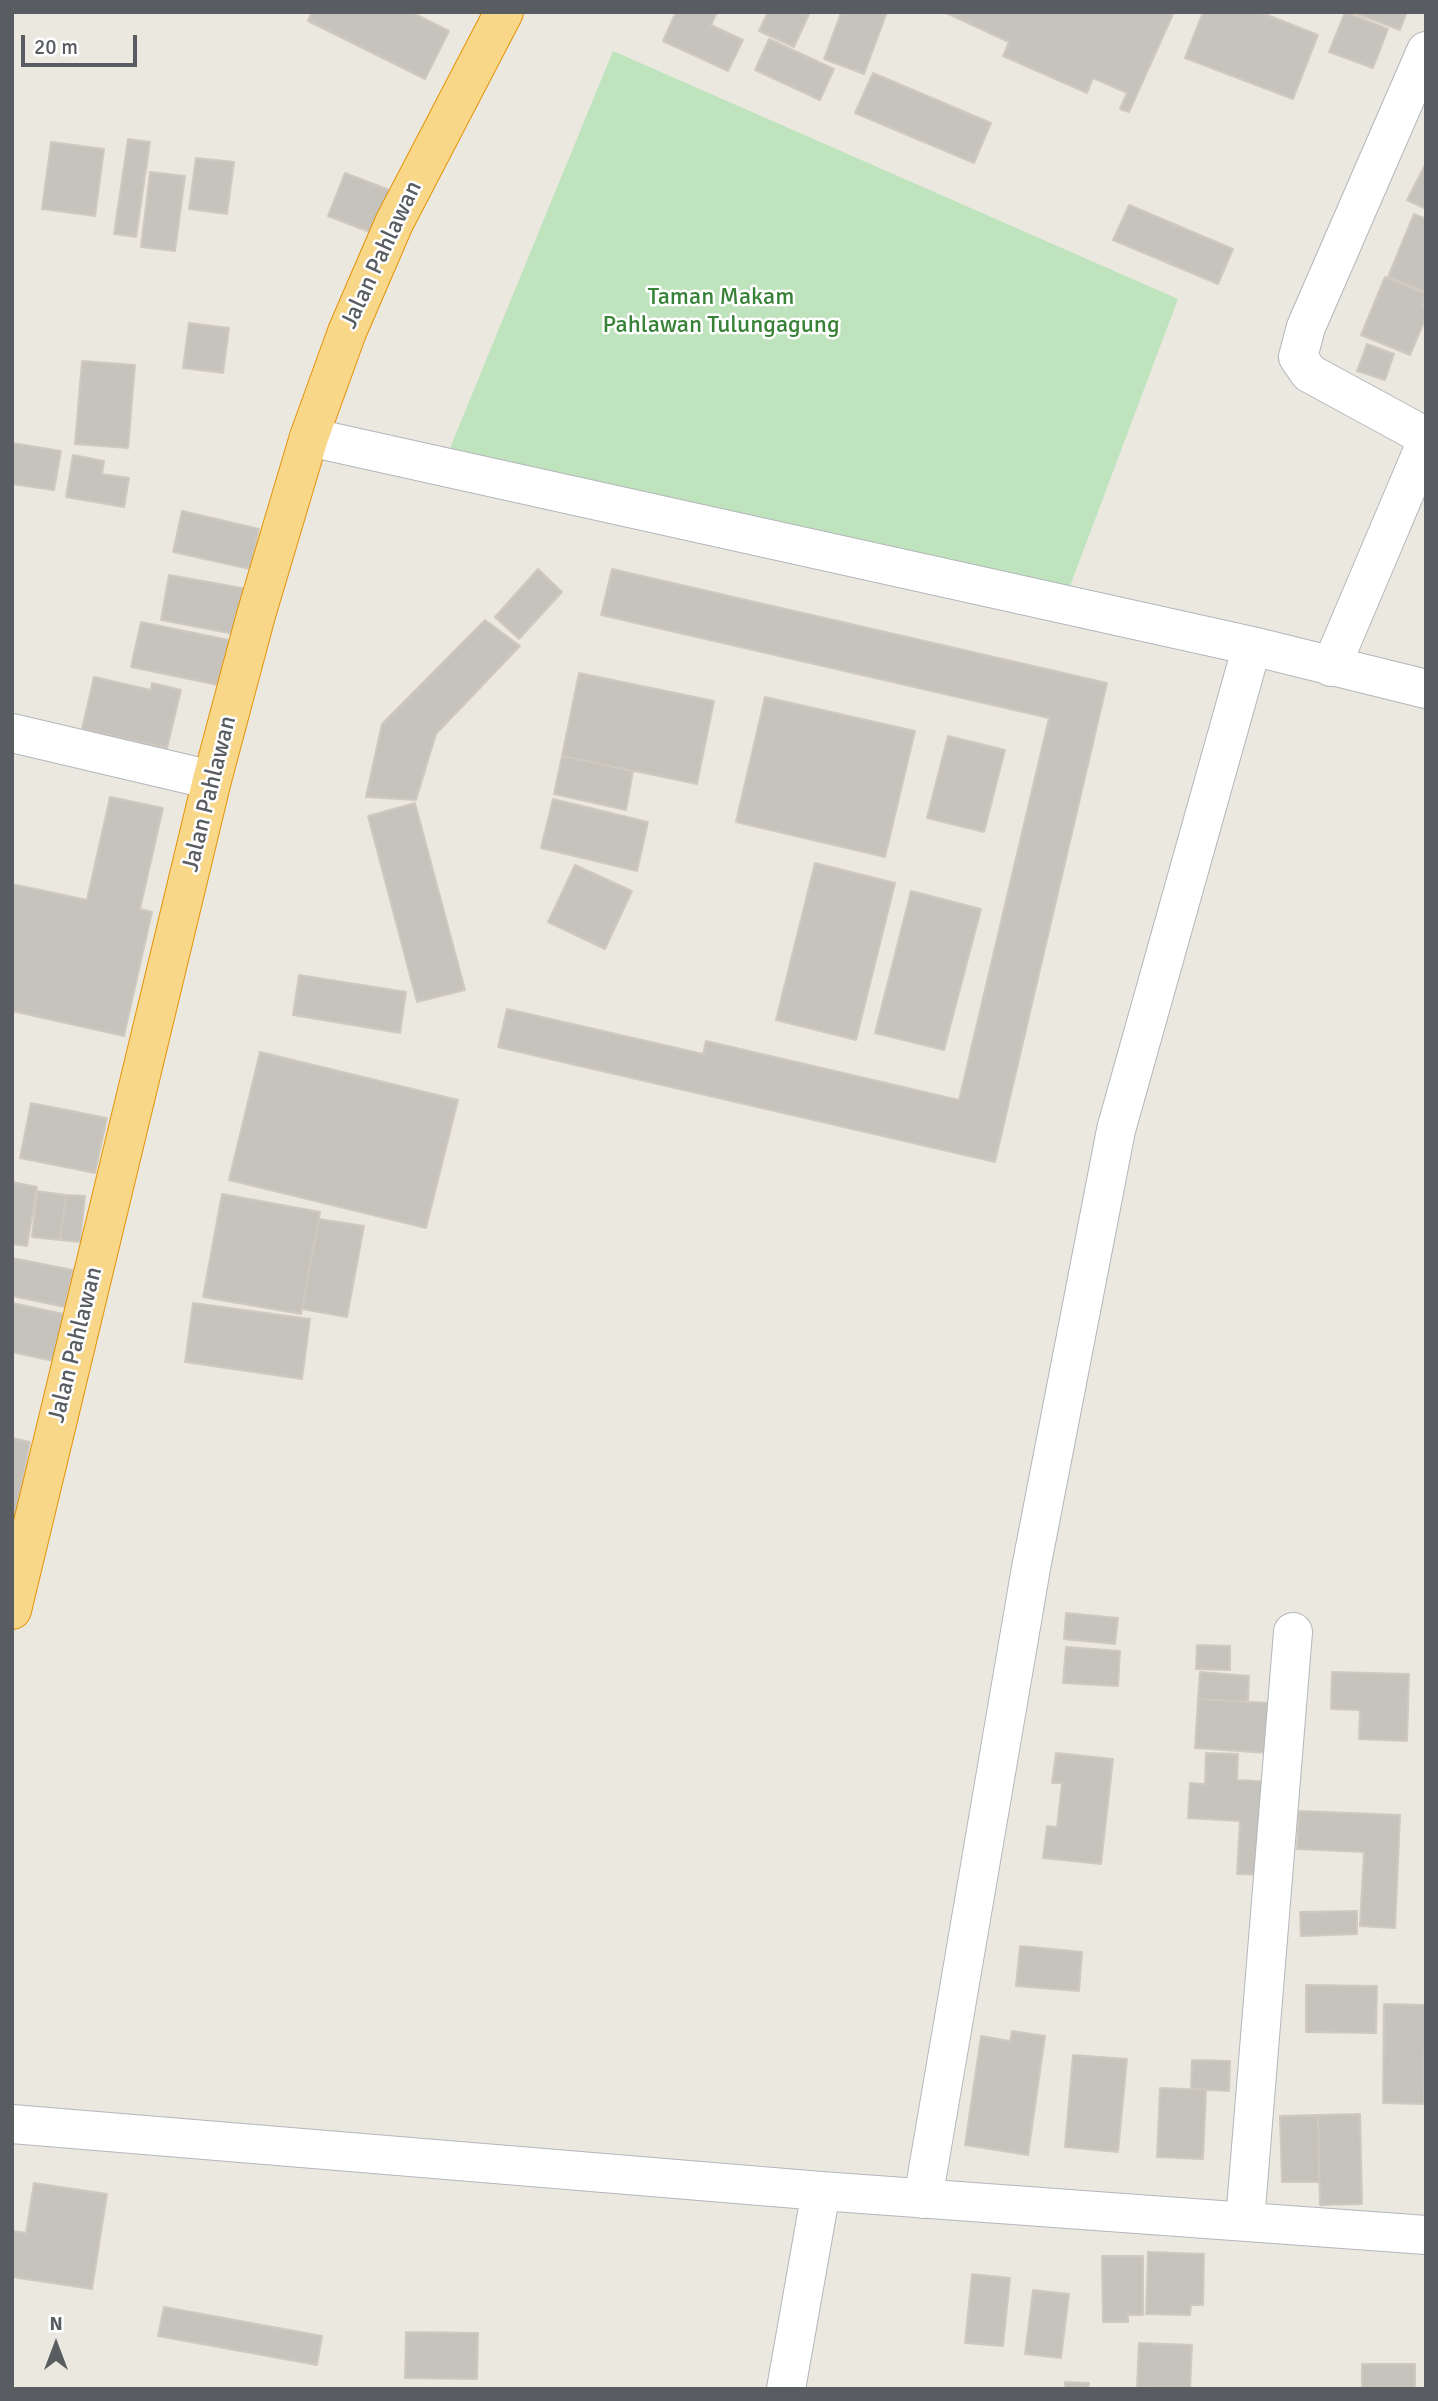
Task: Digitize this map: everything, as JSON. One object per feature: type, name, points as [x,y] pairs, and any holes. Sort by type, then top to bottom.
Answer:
[{"type":"highway","name":"Jalan Pahlawan","points":[[12,1610],[212,780],[309,437],[347,332],[394,223],[504,12]]},
{"type":"street","points":[[1331,667],[1423,450],[1421,434],[1309,373],[1298,356],[1306,327],[1426,51]]},
{"type":"street","points":[[309,437],[1252,646],[1426,689]]},
{"type":"street","points":[[923,2199],[1031,1568],[1116,1129],[1252,646]]},
{"type":"street","points":[[12,733],[212,780]]},
{"type":"street","points":[[1245,2221],[1293,1632]]},
{"type":"street","points":[[12,2124],[821,2191],[1426,2235]]},
{"type":"street","points":[[786,2389],[821,2191]]},
{"type":"green space","name":"Taman Makam Pahlawan Tulungagung","points":[[613,51],[1178,299],[1067,594],[450,448]]},
{"type":"building","points":[[312,12],[411,12],[449,31],[425,79],[308,21]]},
{"type":"building","points":[[676,12],[717,12],[711,25],[743,40],[728,71],[663,41]]},
{"type":"building","points":[[768,12],[810,12],[794,47],[759,31]]},
{"type":"building","points":[[840,12],[887,12],[864,74],[824,59]]},
{"type":"building","points":[[944,12],[1174,12],[1129,112],[1120,109],[1127,93],[1093,78],[1087,93],[1003,56],[1009,42]]},
{"type":"building","points":[[1203,12],[1260,12],[1318,35],[1293,99],[1185,58]]},
{"type":"building","points":[[1345,12],[1388,29],[1373,68],[1329,52]]},
{"type":"building","points":[[1352,12],[1407,12],[1400,30]]},
{"type":"building","points":[[769,39],[834,69],[820,100],[755,70]]},
{"type":"building","points":[[873,73],[991,123],[974,163],[855,113]]},
{"type":"building","points":[[128,139],[150,142],[136,237],[114,234]]},
{"type":"building","points":[[51,142],[104,149],[95,216],[42,209]]},
{"type":"building","points":[[196,158],[234,162],[227,214],[189,209]]},
{"type":"building","points":[[1426,163],[1426,209],[1407,200]]},
{"type":"building","points":[[150,172],[185,176],[175,251],[141,247]]},
{"type":"building","points":[[345,173],[392,191],[375,234],[328,216]]},
{"type":"building","points":[[1129,205],[1233,249],[1218,284],[1113,240]]},
{"type":"building","points":[[1414,214],[1426,219],[1426,292],[1388,277]]},
{"type":"building","points":[[1385,277],[1426,294],[1423,306],[1426,307],[1426,317],[1410,355],[1361,335]]},
{"type":"building","points":[[189,323],[229,328],[223,373],[183,368]]},
{"type":"building","points":[[1367,344],[1394,354],[1385,380],[1357,371]]},
{"type":"building","points":[[82,361],[135,365],[128,448],[75,444]]},
{"type":"building","points":[[12,443],[61,451],[54,490],[12,484]]},
{"type":"building","points":[[73,455],[104,461],[102,474],[129,478],[124,507],[66,497]]},
{"type":"building","points":[[182,511],[259,529],[250,569],[173,552]]},
{"type":"building","points":[[538,569],[562,592],[519,639],[495,617]]},
{"type":"building","points":[[612,569],[1107,683],[995,1162],[498,1047],[507,1009],[703,1054],[706,1041],[959,1100],[1049,718],[601,615]]},
{"type":"building","points":[[169,575],[253,590],[245,636],[161,620]]},
{"type":"building","points":[[485,620],[520,646],[436,734],[416,800],[366,797],[382,724]]},
{"type":"building","points":[[141,622],[243,643],[223,686],[131,667]]},
{"type":"building","points":[[579,673],[714,701],[697,784],[562,756]]},
{"type":"building","points":[[94,677],[151,690],[152,683],[181,690],[167,748],[82,729]]},
{"type":"building","points":[[765,697],[915,731],[885,857],[736,822]]},
{"type":"building","points":[[948,736],[1005,750],[984,832],[927,818]]},
{"type":"building","points":[[562,756],[633,771],[626,810],[554,794]]},
{"type":"building","points":[[110,797],[163,808],[140,909],[152,912],[124,1036],[12,1011],[12,884],[87,900]]},
{"type":"building","points":[[553,799],[648,822],[637,871],[541,848]]},
{"type":"building","points":[[415,803],[465,990],[417,1002],[368,816]]},
{"type":"building","points":[[815,863],[895,883],[856,1040],[776,1020]]},
{"type":"building","points":[[575,865],[632,891],[605,949],[548,922]]},
{"type":"building","points":[[911,891],[981,909],[944,1050],[875,1033]]},
{"type":"building","points":[[299,975],[406,992],[400,1033],[293,1015]]},
{"type":"building","points":[[260,1052],[458,1100],[426,1228],[229,1180]]},
{"type":"building","points":[[31,1103],[107,1118],[95,1173],[20,1158]]},
{"type":"building","points":[[12,1182],[37,1187],[27,1246],[12,1244]]},
{"type":"building","points":[[37,1191],[66,1195],[60,1240],[32,1237]]},
{"type":"building","points":[[222,1194],[320,1212],[301,1314],[203,1297]]},
{"type":"building","points":[[66,1195],[85,1196],[80,1242],[60,1240]]},
{"type":"building","points":[[319,1219],[364,1226],[347,1317],[302,1309]]},
{"type":"building","points":[[12,1258],[73,1270],[65,1307],[12,1296]]},
{"type":"building","points":[[12,1303],[78,1317],[68,1364],[12,1352]]},
{"type":"building","points":[[193,1303],[310,1319],[302,1379],[185,1362]]},
{"type":"building","points":[[12,1438],[30,1442],[12,1535]]},
{"type":"building","points":[[1066,1613],[1118,1618],[1115,1644],[1064,1639]]},
{"type":"building","points":[[1197,1645],[1230,1646],[1230,1670],[1196,1669]]},
{"type":"building","points":[[1066,1647],[1120,1651],[1118,1686],[1063,1683]]},
{"type":"building","points":[[1200,1672],[1249,1676],[1248,1702],[1198,1699]]},
{"type":"building","points":[[1332,1672],[1409,1674],[1407,1741],[1359,1739],[1360,1710],[1331,1709]]},
{"type":"building","points":[[1198,1699],[1271,1703],[1268,1753],[1195,1748]]},
{"type":"building","points":[[1056,1753],[1113,1759],[1101,1864],[1043,1858],[1047,1826],[1057,1827],[1062,1783],[1052,1783]]},
{"type":"building","points":[[1206,1753],[1238,1754],[1237,1780],[1273,1782],[1269,1875],[1237,1874],[1240,1821],[1188,1818],[1190,1783],[1205,1784]]},
{"type":"building","points":[[1299,1811],[1400,1815],[1395,1928],[1360,1926],[1364,1852],[1297,1849]]},
{"type":"building","points":[[1357,1911],[1357,1934],[1301,1936],[1300,1912]]},
{"type":"building","points":[[1020,1946],[1082,1952],[1079,1991],[1016,1986]]},
{"type":"building","points":[[1306,1985],[1377,1986],[1376,2033],[1306,2032]]},
{"type":"building","points":[[1384,2004],[1425,2005],[1424,2104],[1383,2103]]},
{"type":"building","points":[[1012,2031],[1045,2036],[1028,2155],[965,2145],[981,2036],[1010,2041]]},
{"type":"building","points":[[1073,2055],[1127,2059],[1118,2152],[1065,2147]]},
{"type":"building","points":[[1192,2060],[1230,2061],[1229,2091],[1191,2089]]},
{"type":"building","points":[[1160,2088],[1206,2090],[1203,2159],[1157,2157]]},
{"type":"building","points":[[1360,2114],[1362,2204],[1320,2205],[1318,2115]]},
{"type":"building","points":[[1318,2115],[1319,2182],[1282,2182],[1280,2116]]},
{"type":"building","points":[[34,2183],[107,2194],[92,2289],[12,2277],[12,2231],[26,2233]]},
{"type":"building","points":[[1148,2252],[1204,2254],[1203,2305],[1191,2305],[1190,2315],[1146,2314]]},
{"type":"building","points":[[1102,2256],[1143,2256],[1143,2315],[1128,2315],[1128,2322],[1103,2322]]},
{"type":"building","points":[[972,2274],[1010,2278],[1003,2346],[965,2343]]},
{"type":"building","points":[[1033,2290],[1069,2294],[1061,2358],[1025,2354]]},
{"type":"building","points":[[164,2307],[322,2336],[317,2365],[158,2336]]},
{"type":"building","points":[[406,2332],[478,2333],[477,2379],[405,2378]]},
{"type":"building","points":[[1139,2343],[1192,2345],[1190,2389],[1137,2387]]},
{"type":"building","points":[[1362,2364],[1415,2364],[1415,2388],[1362,2389]]},
{"type":"building","points":[[1065,2382],[1089,2383],[1088,2389],[1065,2389]]}]
